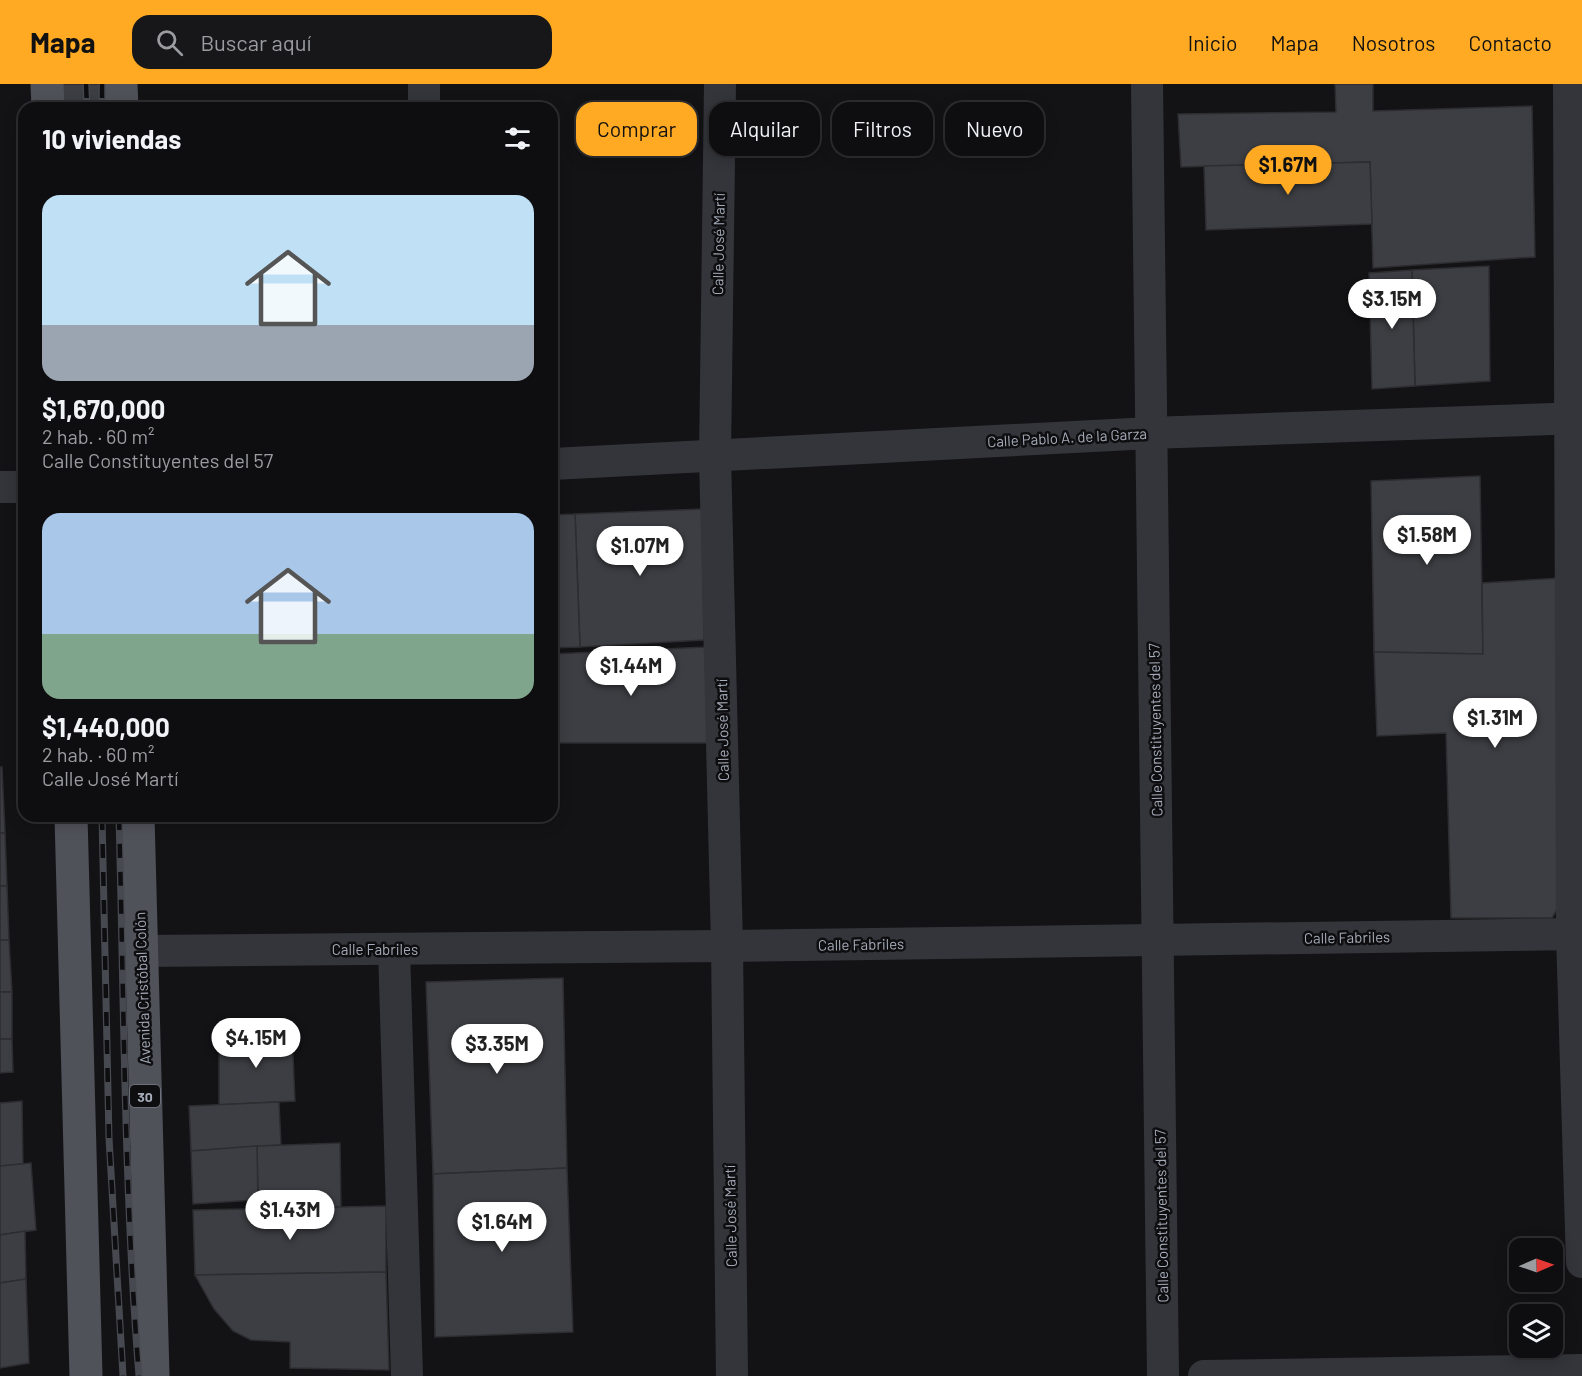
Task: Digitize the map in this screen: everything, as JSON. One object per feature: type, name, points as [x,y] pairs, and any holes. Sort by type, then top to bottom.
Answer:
[{"type":"main road","points":[[47,84],[48,102]]},
{"type":"main road","points":[[121,84],[122,102]]},
{"type":"main road","points":[[71,822],[86,1376]]},
{"type":"main road","name":"Avenida Cristóbal Colón","points":[[138,822],[153,1376]]},
{"type":"street","points":[[424,84],[424,102]]},
{"type":"street","name":"Calle José Martí","points":[[720,84],[715,457],[727,946],[732,1376]]},
{"type":"street","name":"Calle Constituyentes del 57","points":[[1147,84],[1163,1376]]},
{"type":"street","points":[[1569,84],[1576,418],[1577,934],[1582,1262]]},
{"type":"street","name":"Calle Pablo A. de la Garza","points":[[558,464],[1151,433],[1576,418]]},
{"type":"street","points":[[0,487],[18,487]]},
{"type":"street","name":"Calle Fabriles","points":[[141,951],[727,946],[1577,934]]},
{"type":"street","points":[[394,949],[407,1376]]},
{"type":"street","points":[[1204,1376],[1582,1371]]},
{"type":"building","points":[[61,84],[126,84],[127,102],[62,102]]},
{"type":"building","points":[[1335,84],[1373,84],[1373,111],[1532,106],[1535,257],[1373,268],[1370,162],[1181,167],[1178,114],[1336,112]]},
{"type":"building","points":[[1370,162],[1372,224],[1206,230],[1204,166]]},
{"type":"building","points":[[1489,266],[1490,381],[1415,386],[1412,270]]},
{"type":"building","points":[[1412,270],[1415,386],[1372,389],[1369,273]]},
{"type":"building","points":[[1480,476],[1483,654],[1374,652],[1371,481]]},
{"type":"building","points":[[702,509],[704,640],[580,647],[575,514]]},
{"type":"building","points":[[575,514],[580,647],[558,648],[558,515]]},
{"type":"building","points":[[1561,578],[1565,896],[1552,918],[1451,918],[1446,733],[1377,736],[1374,652],[1483,654],[1482,583]]},
{"type":"building","points":[[707,647],[708,743],[558,743],[558,654]]},
{"type":"building","points":[[0,767],[2,767],[5,833],[0,833]]},
{"type":"building","points":[[0,833],[5,833],[7,886],[0,886]]},
{"type":"building","points":[[0,886],[7,886],[9,940],[0,940]]},
{"type":"building","points":[[0,940],[9,940],[12,992],[0,992]]},
{"type":"building","points":[[563,978],[567,1168],[433,1174],[426,982]]},
{"type":"building","points":[[0,992],[12,992],[12,1039],[0,1039]]},
{"type":"building","points":[[292,1033],[295,1101],[219,1105],[219,1036]]},
{"type":"building","points":[[0,1039],[12,1039],[13,1072],[0,1073]]},
{"type":"building","points":[[22,1101],[23,1164],[0,1166],[0,1103]]},
{"type":"building","points":[[279,1102],[281,1145],[191,1151],[189,1106]]},
{"type":"building","points":[[340,1143],[341,1207],[258,1208],[257,1146]]},
{"type":"building","points":[[257,1146],[258,1200],[193,1204],[191,1151]]},
{"type":"building","points":[[31,1163],[36,1230],[0,1235],[0,1166]]},
{"type":"building","points":[[567,1168],[573,1332],[435,1337],[433,1174]]},
{"type":"building","points":[[386,1206],[386,1272],[195,1275],[193,1210]]},
{"type":"building","points":[[25,1231],[26,1279],[0,1283],[0,1235]]},
{"type":"building","points":[[386,1272],[389,1370],[290,1368],[290,1342],[251,1340],[233,1331],[214,1309],[195,1275]]},
{"type":"building","points":[[26,1279],[29,1363],[0,1368],[0,1283]]},
{"type":"railway","points":[[86,84],[87,102]]},
{"type":"railway","points":[[102,84],[102,102]]},
{"type":"railway","points":[[102,822],[109,1138],[123,1376]]},
{"type":"railway","points":[[119,822],[127,1166],[139,1376]]}]
